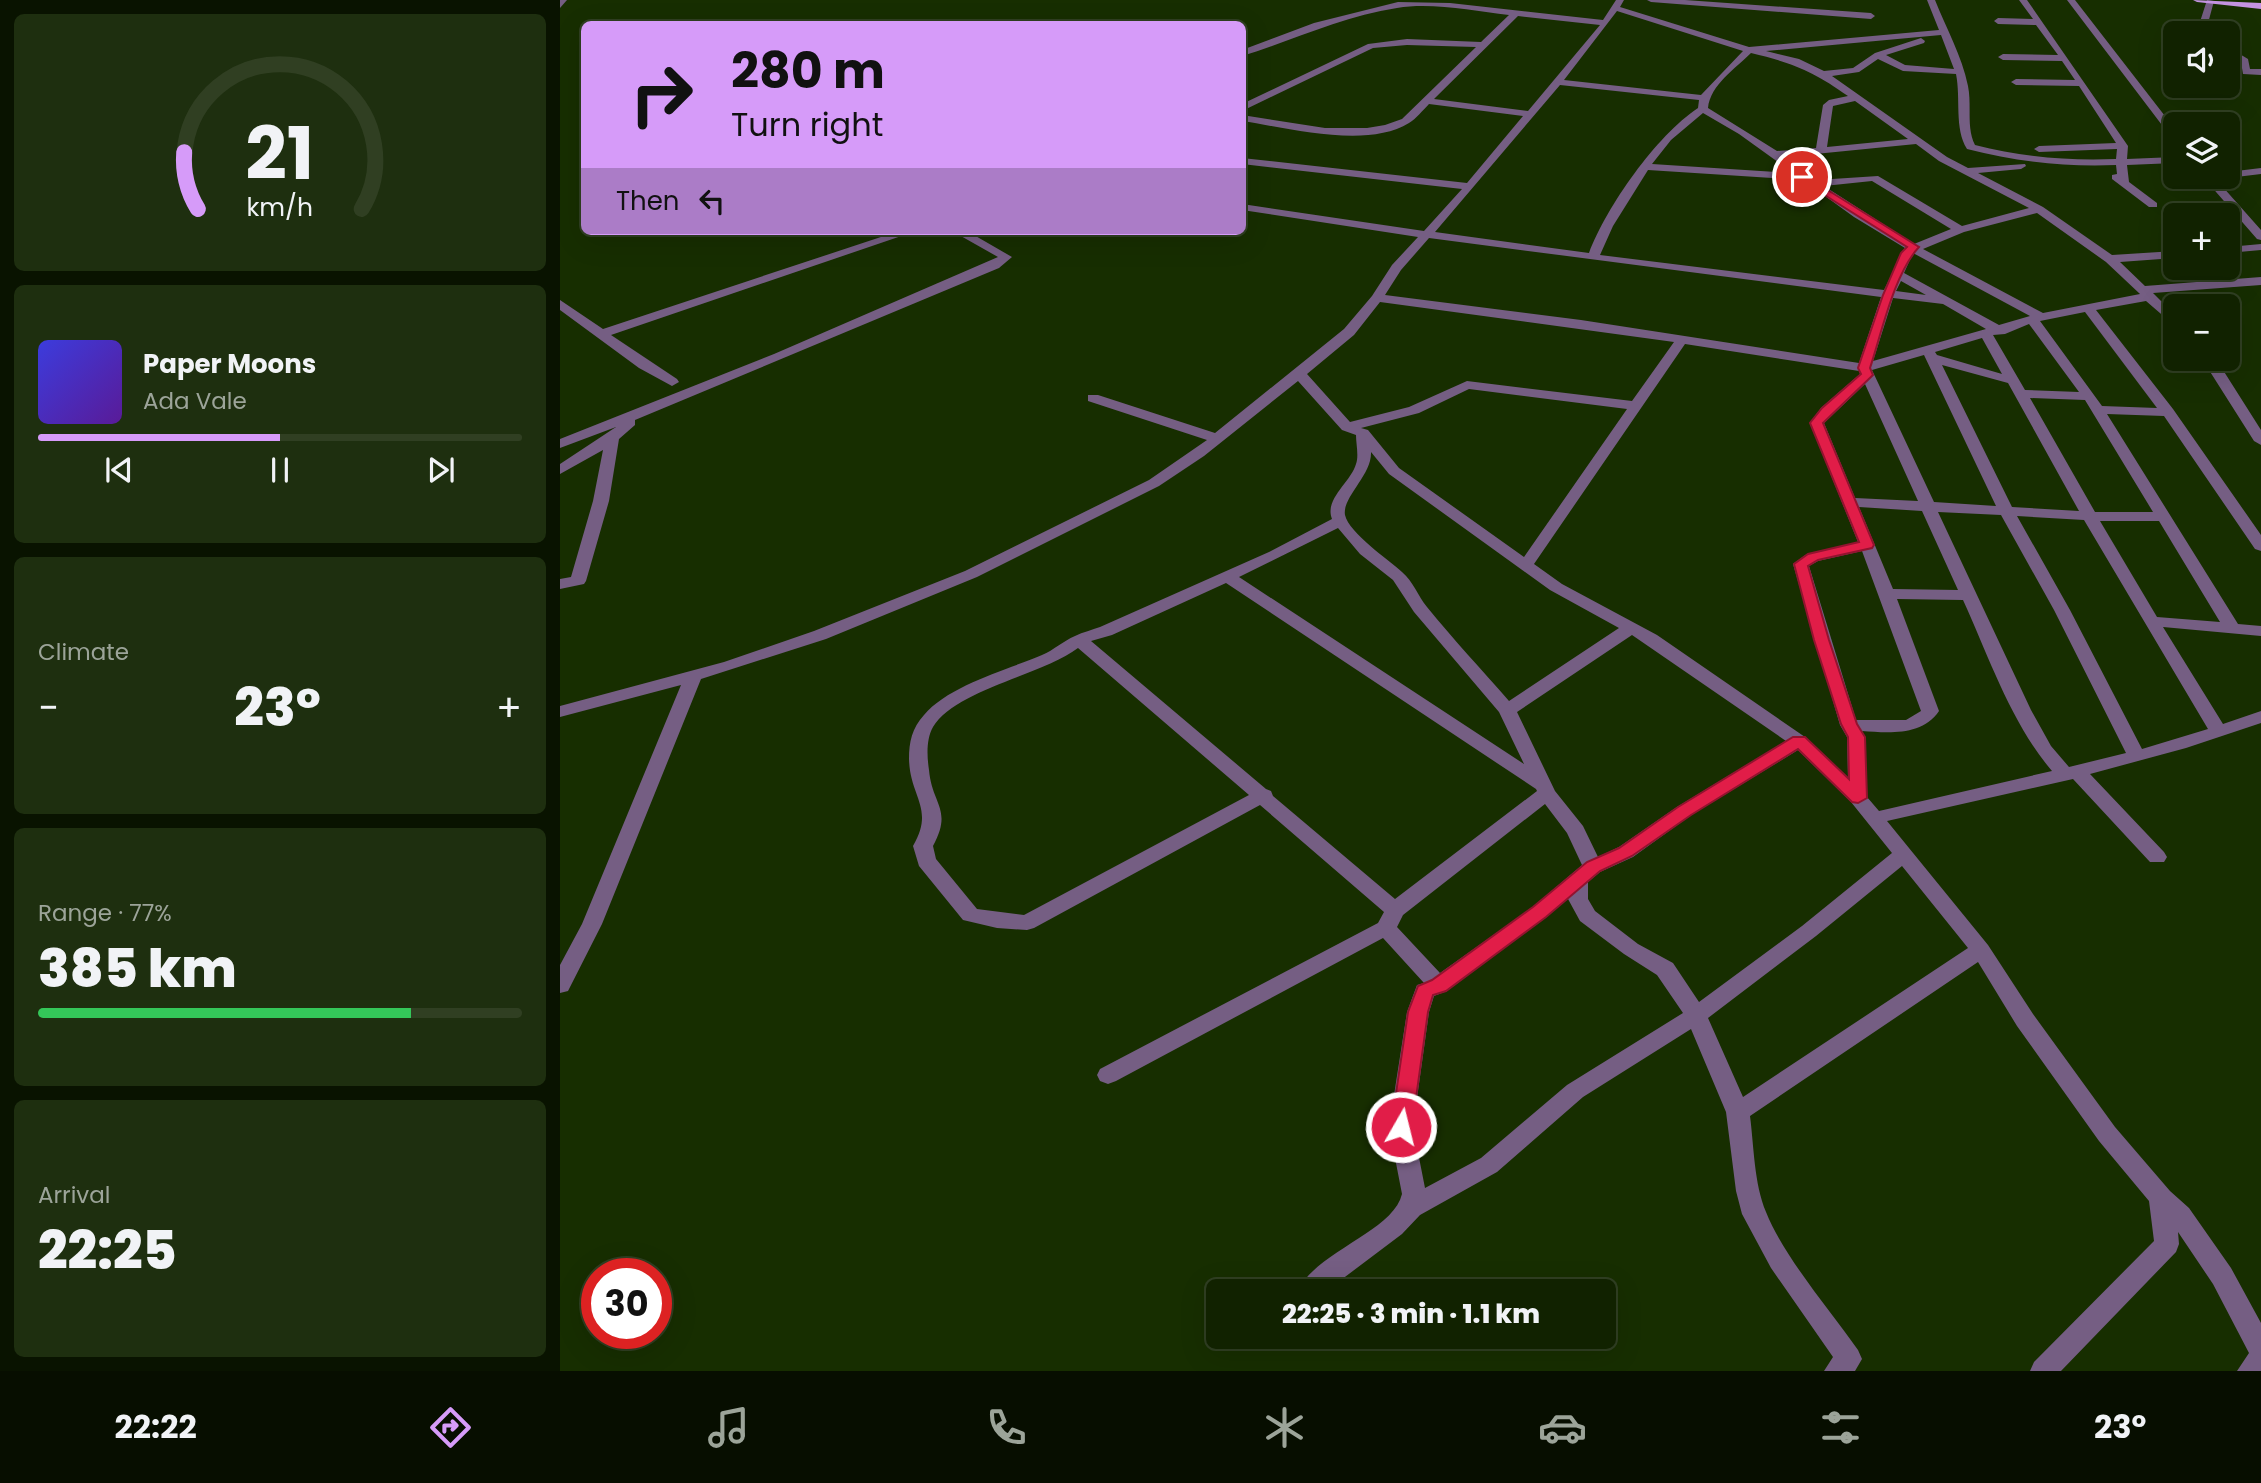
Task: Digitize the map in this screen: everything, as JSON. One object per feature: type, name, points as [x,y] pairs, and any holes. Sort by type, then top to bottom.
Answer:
[{"type":"main road","points":[[2197,0],[2261,5]]},
{"type":"street","points":[[560,5],[563,0]]},
{"type":"street","points":[[1651,0],[1872,12],[1870,39]]},
{"type":"street","points":[[1931,0],[1943,34],[1958,62],[1965,98],[1964,137],[1971,147],[1993,154],[2086,164],[2124,182],[2153,205]]},
{"type":"street","points":[[2023,0],[2123,146],[2121,162],[2124,182]]},
{"type":"street","points":[[2071,0],[2163,119]]},
{"type":"street","points":[[2204,21],[2210,1]]},
{"type":"street","points":[[560,712],[693,677],[820,635],[971,574],[1154,483],[1199,453],[1349,332],[1377,298],[1396,268],[1470,187],[1605,23],[1617,4],[1749,50],[1796,61],[1823,74],[1965,171],[2039,208],[2110,259],[2163,310]]},
{"type":"street","points":[[1246,52],[1317,25],[1398,5],[1450,6],[1605,23]]},
{"type":"street","points":[[1246,119],[1343,132],[1397,126],[1406,121],[1514,15]]},
{"type":"street","points":[[1997,21],[2039,22]]},
{"type":"street","points":[[1594,256],[1600,238],[1656,149],[1704,103],[1716,83],[1749,50],[1943,34]]},
{"type":"street","points":[[1823,74],[1856,69],[1878,55],[1943,34]]},
{"type":"street","points":[[1246,106],[1371,46],[1407,42],[1483,45]]},
{"type":"street","points":[[1878,55],[1903,68],[1960,72]]},
{"type":"street","points":[[2003,57],[2065,58]]},
{"type":"street","points":[[2240,58],[2245,61],[2246,72],[2261,72]]},
{"type":"street","points":[[1556,82],[1704,103],[1807,181],[2037,319],[2094,403],[2231,626]]},
{"type":"street","points":[[2016,82],[2080,83]]},
{"type":"street","points":[[1821,150],[1828,105],[1856,98]]},
{"type":"street","points":[[1427,101],[1528,114]]},
{"type":"street","points":[[1773,155],[1918,141]]},
{"type":"street","points":[[1957,148],[2123,146]]},
{"type":"street","points":[[1930,149],[1944,149]]},
{"type":"street","points":[[2000,167],[2042,149]]},
{"type":"street","points":[[1965,171],[2000,167],[2163,160]]},
{"type":"street","points":[[1246,161],[1470,187]]},
{"type":"street","points":[[1645,167],[1807,181],[1874,177],[1959,230]]},
{"type":"street","points":[[2240,167],[2261,170]]},
{"type":"street","points":[[2240,173],[2261,170]]},
{"type":"street","points":[[2219,189],[2261,237]]},
{"type":"street","points":[[1246,208],[1424,235],[1945,301]]},
{"type":"street","points":[[1849,724],[1902,726],[1922,720],[1930,711],[1887,594],[1817,423],[1866,371],[1888,295],[1907,253],[1913,247],[1959,230],[2039,208]]},
{"type":"street","points":[[601,334],[898,235]]},
{"type":"street","points":[[560,444],[638,415],[937,290],[995,265],[1006,257],[965,235]]},
{"type":"street","points":[[2240,249],[2261,247]]},
{"type":"street","points":[[2110,259],[2163,255]]},
{"type":"street","points":[[1897,274],[1994,333],[2018,388],[2089,516],[2219,732]]},
{"type":"street","points":[[1377,298],[1581,324],[1866,371],[1930,354],[2037,319],[2147,293],[2261,281]]},
{"type":"street","points":[[560,304],[672,382]]},
{"type":"street","points":[[2088,308],[2168,412],[2258,539]]},
{"type":"street","points":[[1526,565],[1681,341]]},
{"type":"street","points":[[1930,354],[2018,388],[2094,403],[2168,412]]},
{"type":"street","points":[[1930,354],[2005,509],[2062,610],[2137,756]]},
{"type":"street","points":[[1866,371],[2022,710],[2043,750],[2071,773],[2157,857]]},
{"type":"street","points":[[2217,371],[2261,441]]},
{"type":"street","points":[[1299,374],[1394,471],[1481,536],[1556,587],[1631,628],[1799,741],[1858,798],[1982,950],[2025,1020],[2099,1123],[2161,1198],[2180,1215],[2222,1276],[2261,1349]]},
{"type":"street","points":[[1355,430],[1413,410],[1467,385],[1636,406]]},
{"type":"street","points":[[1093,398],[1216,438]]},
{"type":"street","points":[[560,470],[612,438],[638,415]]},
{"type":"street","points":[[1355,430],[1364,463],[1339,505],[1337,513],[1340,521],[1366,551],[1399,577],[1420,609],[1507,710],[1546,790],[1576,831],[1586,873],[1578,899],[1587,916],[1631,949],[1665,969],[1696,1015],[1738,1112],[1748,1191],[1754,1214],[1780,1260],[1849,1359],[1837,1371]]},
{"type":"street","points":[[560,584],[578,581],[601,501],[612,438]]},
{"type":"street","points":[[1850,502],[1928,504],[2089,516],[2165,517]]},
{"type":"street","points":[[1264,795],[1027,923],[997,921],[970,915],[926,860],[923,846],[934,829],[933,806],[920,777],[919,750],[923,728],[948,704],[1033,663],[1060,654],[1079,640],[1106,631],[1275,555],[1340,521]]},
{"type":"street","points":[[1858,798],[1856,737],[1849,724],[1822,640],[1801,564],[1813,557],[1867,545]]},
{"type":"street","points":[[1226,576],[1546,790]]},
{"type":"street","points":[[1887,594],[1971,595]]},
{"type":"street","points":[[2151,621],[2231,626],[2261,631]]},
{"type":"street","points":[[1507,710],[1631,628]]},
{"type":"street","points":[[1079,640],[1264,795],[1391,919],[1439,985]]},
{"type":"street","points":[[560,985],[592,923],[693,677]]},
{"type":"street","points":[[1875,818],[1930,802],[2071,773],[2137,756],[2261,717]]},
{"type":"street","points":[[1411,1208],[1414,1194],[1401,1127],[1418,1012],[1425,991],[1439,985],[1540,912],[1586,873],[1626,852],[1684,811],[1799,741]]},
{"type":"street","points":[[1108,1075],[1391,919],[1546,790]]},
{"type":"street","points":[[1320,1279],[1393,1227],[1411,1208],[1489,1165],[1575,1091],[1696,1015],[1809,931],[1904,854]]},
{"type":"street","points":[[1738,1112],[1982,950]]},
{"type":"street","points":[[2043,1371],[2167,1244],[2161,1198]]},
{"type":"street","points":[[2250,1371],[2261,1359]]},
{"type":"route","points":[[1401,1127],[1418,1012],[1425,991],[1439,985],[1540,912],[1593,867],[1626,852],[1684,811],[1799,741],[1858,798],[1856,737],[1849,724],[1822,640],[1801,564],[1813,557],[1867,545],[1817,423],[1818,418],[1867,375],[1864,368],[1888,295],[1907,253],[1913,247],[1802,177]]}]
